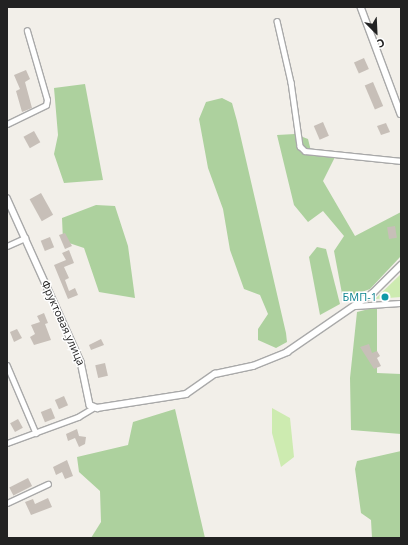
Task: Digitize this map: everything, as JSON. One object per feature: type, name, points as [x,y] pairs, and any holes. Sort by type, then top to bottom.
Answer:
[{"type":"street","points":[[361,7],[401,114]]},
{"type":"street","points":[[277,20],[291,82],[300,146],[311,154],[346,154],[401,161]]},
{"type":"street","points":[[7,124],[46,105],[47,100],[27,31]]},
{"type":"street","name":"Фруктовая улица","points":[[7,198],[81,362],[88,399],[93,408]]},
{"type":"street","points":[[7,246],[25,238]]},
{"type":"street","points":[[7,443],[78,418],[93,408],[186,394],[215,374],[253,366],[287,352],[373,294],[401,265]]},
{"type":"street","points":[[354,306],[401,302]]},
{"type":"street","points":[[7,365],[36,433]]},
{"type":"street","points":[[7,503],[48,484]]},
{"type":"green space","points":[[85,84],[103,180],[64,183],[54,154],[58,135],[54,88]]},
{"type":"green space","points":[[222,98],[232,103],[237,121],[286,333],[287,342],[276,348],[258,340],[258,329],[268,314],[260,295],[244,289],[230,250],[223,209],[208,168],[199,119],[206,102]]},
{"type":"green space","points":[[295,134],[308,139],[311,151],[323,152],[335,157],[323,181],[355,236],[401,212],[401,256],[370,289],[343,299],[334,251],[344,236],[323,211],[308,222],[294,205],[277,135]]},
{"type":"green space","points":[[96,205],[115,206],[128,246],[135,298],[99,292],[84,248],[63,241],[62,218]]},
{"type":"green space","points":[[317,247],[326,249],[340,304],[320,315],[309,257]]},
{"type":"green space","points":[[401,274],[401,297],[375,299]]},
{"type":"green space","points":[[377,307],[377,373],[401,374],[401,434],[351,430],[350,378],[357,312]]},
{"type":"green space","points":[[272,408],[290,418],[294,457],[281,467],[272,433]]},
{"type":"green space","points":[[175,409],[205,538],[91,538],[101,522],[100,491],[79,472],[77,457],[128,445],[133,422]]},
{"type":"green space","points":[[401,451],[401,538],[372,538],[371,520],[361,513],[355,469],[357,461]]},
{"type":"building","points":[[364,58],[369,69],[359,73],[354,62]]},
{"type":"building","points":[[26,70],[30,79],[25,82],[32,108],[22,112],[16,91],[20,89],[14,75]]},
{"type":"building","points":[[373,82],[383,106],[375,109],[365,86]]},
{"type":"building","points":[[323,122],[329,136],[320,140],[314,126]]},
{"type":"building","points":[[386,123],[390,132],[381,135],[377,126]]},
{"type":"building","points":[[34,131],[40,142],[30,148],[24,137]]},
{"type":"building","points":[[41,193],[53,215],[42,221],[30,199]]},
{"type":"building","points":[[395,226],[397,238],[389,239],[387,227]]},
{"type":"building","points":[[65,233],[72,246],[65,249],[59,235]]},
{"type":"building","points":[[50,237],[54,247],[45,251],[41,241]]},
{"type":"building","points":[[69,250],[74,263],[64,267],[69,278],[65,280],[69,291],[75,288],[78,295],[68,299],[54,265],[66,260],[62,253]]},
{"type":"building","points":[[44,313],[48,323],[45,324],[51,340],[34,345],[30,337],[35,334],[31,325],[40,322],[37,316]]},
{"type":"building","points":[[17,329],[22,338],[14,342],[10,332]]},
{"type":"building","points":[[101,339],[104,345],[91,350],[89,345]]},
{"type":"building","points":[[369,344],[372,353],[377,351],[380,356],[377,358],[381,366],[374,369],[360,347]]},
{"type":"building","points":[[105,363],[108,376],[98,378],[95,365]]},
{"type":"building","points":[[64,396],[68,405],[59,409],[55,400]]},
{"type":"building","points":[[51,408],[55,418],[45,422],[41,412]]},
{"type":"building","points":[[18,419],[23,428],[15,432],[10,423]]},
{"type":"building","points":[[77,429],[79,436],[86,437],[85,444],[79,447],[75,438],[68,441],[66,434]]},
{"type":"building","points":[[67,460],[73,476],[65,479],[62,472],[56,475],[53,467]]},
{"type":"building","points":[[28,478],[32,486],[13,496],[9,488]]},
{"type":"building","points":[[48,498],[52,507],[31,515],[25,502],[33,499],[35,504]]},
{"type":"place","name":"БМП-1","points":[[385,297]]}]
